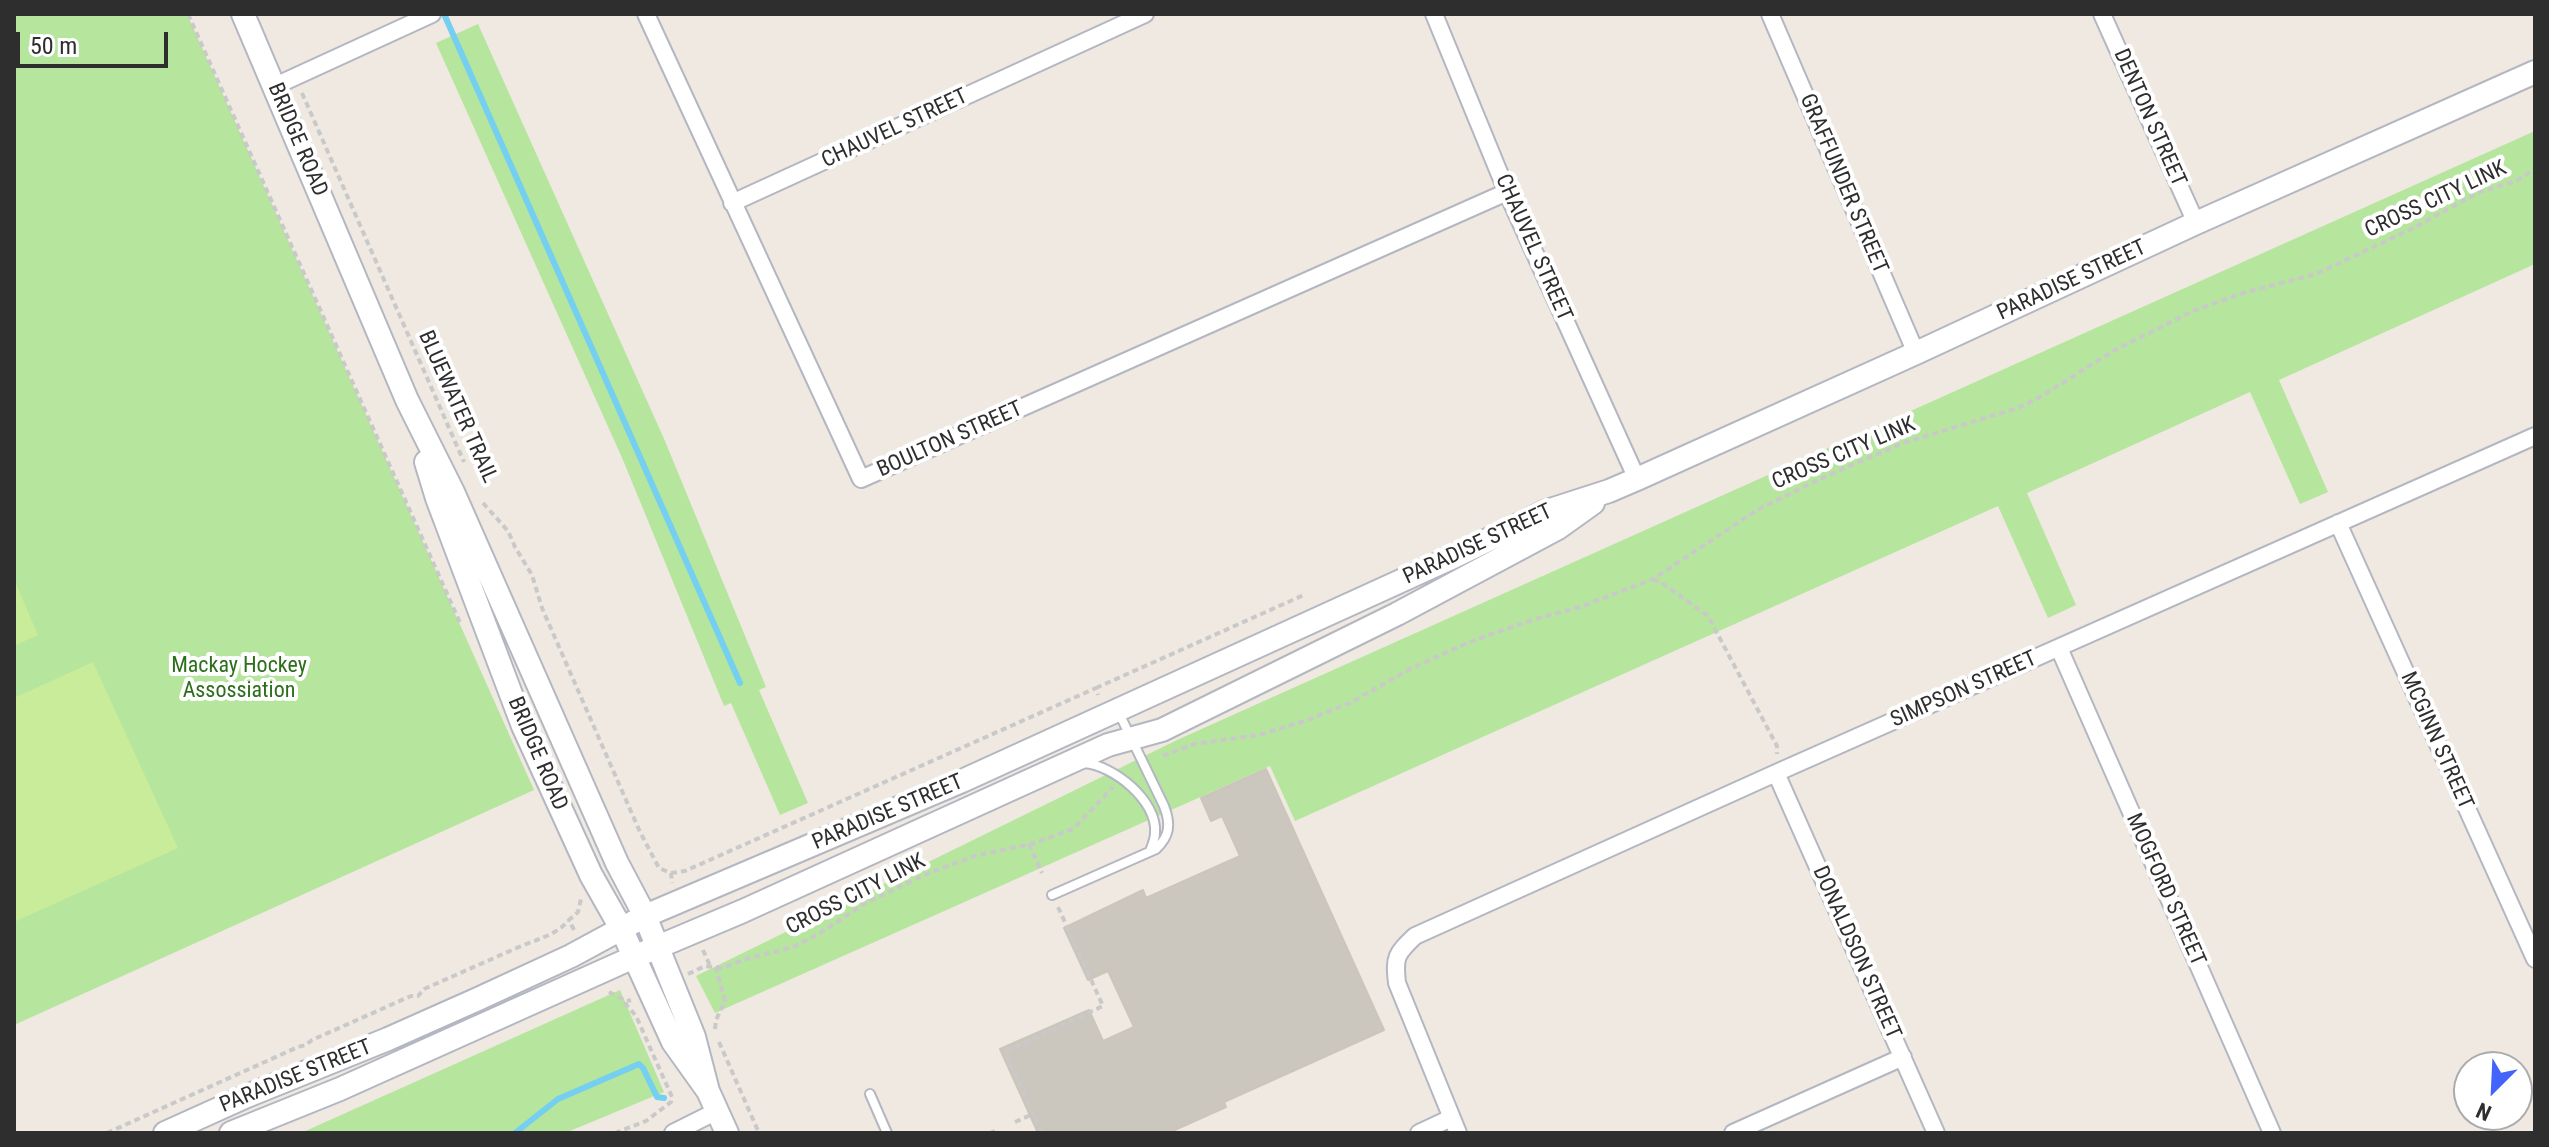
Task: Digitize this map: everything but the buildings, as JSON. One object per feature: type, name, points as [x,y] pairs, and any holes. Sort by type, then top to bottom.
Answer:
[{"type":"street","name":"BRIDGE ROAD","points":[[243,14],[285,81],[407,400],[437,498],[523,726],[591,875],[621,928],[673,1042],[712,1101],[727,1133]]},
{"type":"street","name":"BOULTON STREET","points":[[646,14],[861,479],[1507,192]]},
{"type":"street","name":"CHAUVEL STREET","points":[[732,203],[1145,14]]},
{"type":"street","name":"CHAUVEL STREET","points":[[1434,14],[1507,192],[1637,479]]},
{"type":"street","name":"GRAFFUNDER STREET","points":[[1770,14],[1916,353]]},
{"type":"street","name":"DENTON STREET","points":[[2102,14],[2196,223]]},
{"type":"street","points":[[285,81],[430,15]]},
{"type":"street","name":"PARADISE STREET","points":[[165,1133],[478,999],[571,956],[645,916],[962,781],[1449,559],[1547,511],[1637,479],[2196,223],[2535,72]]},
{"type":"street","name":"BRIDGE ROAD","points":[[407,400],[453,492],[613,853],[645,916],[694,1037],[712,1101]]},
{"type":"street","name":"SIMPSON STREET","points":[[1455,1126],[1397,983],[1395,964],[1398,952],[1415,936],[2535,436]]},
{"type":"street","name":"PARADISE STREET","points":[[231,1133],[340,1089],[743,911],[1108,745],[1162,730],[1397,614],[1558,528],[1609,491]]},
{"type":"street","name":"MCGINN STREET","points":[[2338,523],[2535,959]]},
{"type":"street","name":"MOGFORD STREET","points":[[2059,648],[2272,1133]]},
{"type":"street","name":"DONALDSON STREET","points":[[1776,773],[1936,1133]]},
{"type":"street","points":[[1733,1133],[1903,1057]]},
{"type":"street","points":[[673,1133],[712,1101]]},
{"type":"street","points":[[1419,1133],[1455,1126]]},
{"type":"lane","points":[[1052,895],[1150,851],[1164,841],[1169,826],[1168,816],[1118,710]]},
{"type":"lane","points":[[1069,763],[1102,765],[1143,799],[1152,813],[1156,831],[1150,851]]},
{"type":"lane","points":[[870,1094],[887,1133]]},
{"type":"path","points":[[188,14],[465,636]]},
{"type":"path","name":"BLUEWATER TRAIL","points":[[285,81],[468,472]]},
{"type":"path","name":"CROSS CITY LINK","points":[[1163,756],[1194,744],[1259,735],[1305,721],[1350,703],[1412,668],[1472,641],[1580,607],[1653,579],[1757,510],[1820,479],[1903,443],[2018,408],[2115,350],[2193,311],[2243,293],[2316,274],[2480,192],[2516,181],[2535,169]]},
{"type":"path","name":"BLUEWATER TRAIL","points":[[481,501],[508,531],[532,575],[542,608],[648,848],[659,868],[671,873]]},
{"type":"path","points":[[1653,579],[1708,616],[1777,746],[1776,773]]},
{"type":"path","points":[[673,884],[671,873],[685,871],[1306,594]]},
{"type":"path","points":[[1096,688],[1098,695]]},
{"type":"path","name":"CROSS CITY LINK","points":[[686,975],[705,966],[722,968],[793,947],[864,904],[929,873],[978,855],[1029,844],[1073,829],[1116,783]]},
{"type":"path","points":[[1029,844],[1042,873]]},
{"type":"path","points":[[641,851],[648,848]]},
{"type":"path","points":[[107,1133],[544,938],[562,928],[578,912],[581,896]]},
{"type":"path","points":[[1042,1133],[1005,1052],[1103,1006],[1057,905]]},
{"type":"path","points":[[569,920],[574,930]]},
{"type":"path","points":[[703,950],[713,967],[725,1001],[715,1032],[759,1133]]},
{"type":"path","points":[[603,994],[616,994],[636,1016],[672,1097],[670,1108],[615,1133]]},
{"type":"path","points":[[624,1002],[632,1000]]},
{"type":"path","points":[[1015,1122],[1033,1114]]},
{"type":"green space","name":"Mackay Hockey Assossiation","points":[[14,14],[187,14],[534,790],[14,1025]]},
{"type":"green space","points":[[478,24],[665,441],[766,687],[759,690],[808,803],[780,815],[731,703],[724,706],[623,460],[436,43]]},
{"type":"green space","points":[[2535,131],[2535,264],[2279,380],[2328,492],[2300,504],[2250,392],[2027,493],[2076,605],[2048,618],[1998,506],[1295,821],[1270,766],[715,1013],[696,976],[1177,740]]},
{"type":"green space","points":[[14,579],[38,635],[14,646]]},
{"type":"green space","points":[[93,662],[178,848],[14,922],[14,698]]},
{"type":"green space","points":[[620,990],[664,1092],[565,1133],[301,1133]]},
{"type":"waterway","points":[[444,14],[740,683]]},
{"type":"waterway","points":[[515,1133],[558,1099],[639,1064],[657,1097],[664,1098]]}]
